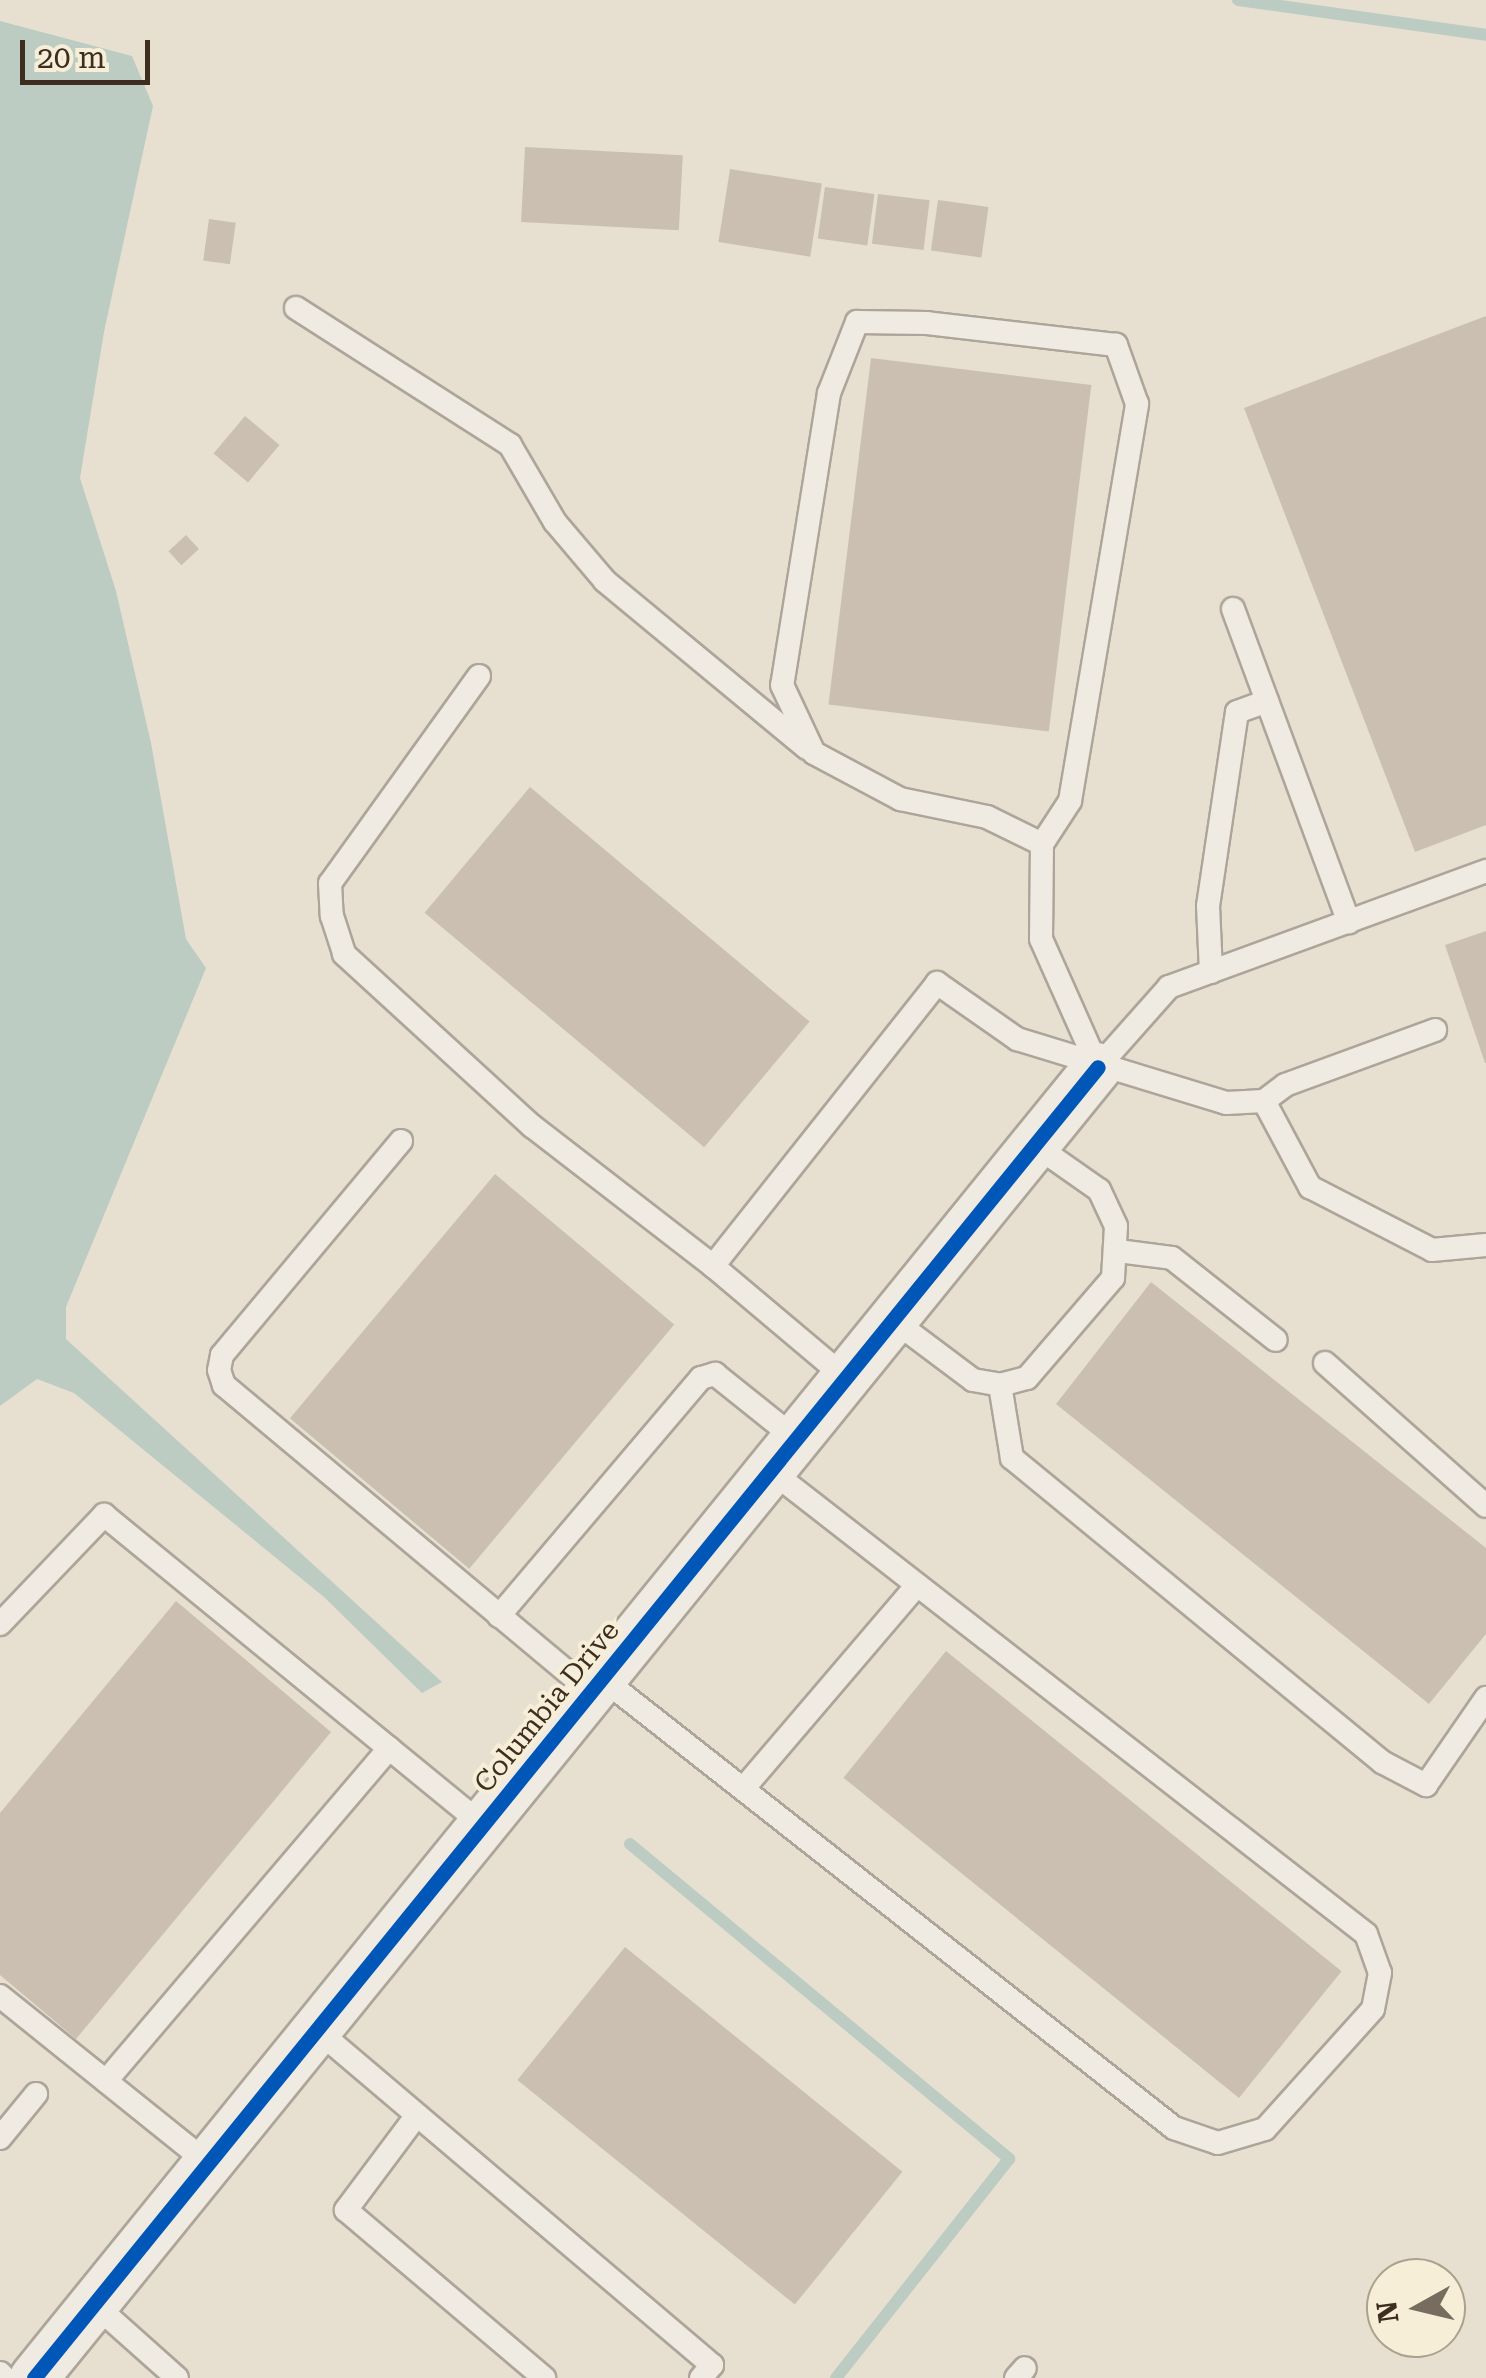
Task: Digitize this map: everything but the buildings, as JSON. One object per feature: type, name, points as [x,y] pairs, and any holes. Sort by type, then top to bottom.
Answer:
[{"type":"street","name":"Columbia Drive","points":[[34,2378],[1098,1067]]},
{"type":"lane","points":[[296,308],[510,445],[555,522],[605,581],[814,753],[900,799],[987,817],[1042,844]]},
{"type":"lane","points":[[814,753],[782,684],[829,393],[857,322],[927,323],[1116,345],[1137,404],[1070,800],[1042,844],[1041,939],[1098,1067]]},
{"type":"lane","points":[[1232,609],[1349,922]]},
{"type":"lane","points":[[480,676],[330,883],[332,916],[344,954],[532,1126],[712,1266],[846,1378]]},
{"type":"lane","points":[[1211,972],[1208,906],[1237,712],[1267,700]]},
{"type":"lane","points":[[1098,1067],[1169,987],[1486,871]]},
{"type":"lane","points":[[712,1266],[937,983],[1017,1039],[1098,1067],[1226,1103],[1264,1101],[1285,1084],[1435,1030]]},
{"type":"lane","points":[[1264,1101],[1310,1187],[1432,1250],[1486,1245]]},
{"type":"lane","points":[[400,1142],[222,1355],[219,1370],[224,1384],[500,1616],[743,1788],[1174,2128],[1218,2142],[1265,2129],[1373,2009],[1380,1973],[1366,1934],[917,1585],[784,1455],[715,1374],[701,1378],[500,1616]]},
{"type":"lane","points":[[893,1320],[972,1380],[1000,1385],[1027,1378],[1114,1278],[1116,1226],[1099,1190],[1035,1144]]},
{"type":"lane","points":[[1118,1251],[1172,1258],[1276,1340]]},
{"type":"lane","points":[[1325,1363],[1486,1506]]},
{"type":"lane","points":[[1000,1385],[1012,1458],[1382,1762],[1426,1786],[1486,1698]]},
{"type":"lane","points":[[0,1624],[104,1515],[483,1825]]},
{"type":"lane","points":[[743,1788],[917,1585]]},
{"type":"lane","points":[[106,2081],[389,1748]]},
{"type":"lane","points":[[0,1996],[209,2164]]},
{"type":"lane","points":[[318,2030],[712,2365],[702,2378]]},
{"type":"lane","points":[[0,2138],[36,2094]]},
{"type":"lane","points":[[417,2115],[346,2210],[544,2378]]},
{"type":"lane","points":[[94,2304],[177,2378]]},
{"type":"shaded area","points":[[0,21],[132,56],[153,106],[104,332],[80,478],[116,591],[151,743],[186,939],[206,968],[66,1307],[66,1339],[442,1682],[422,1693],[324,1597],[74,1393],[37,1379],[0,1406]]},
{"type":"waterway","points":[[1238,0],[1486,35]]},
{"type":"waterway","points":[[630,1844],[1009,2159],[836,2378]]},
{"type":"cycle path","points":[[34,2378],[1098,1067]]}]
